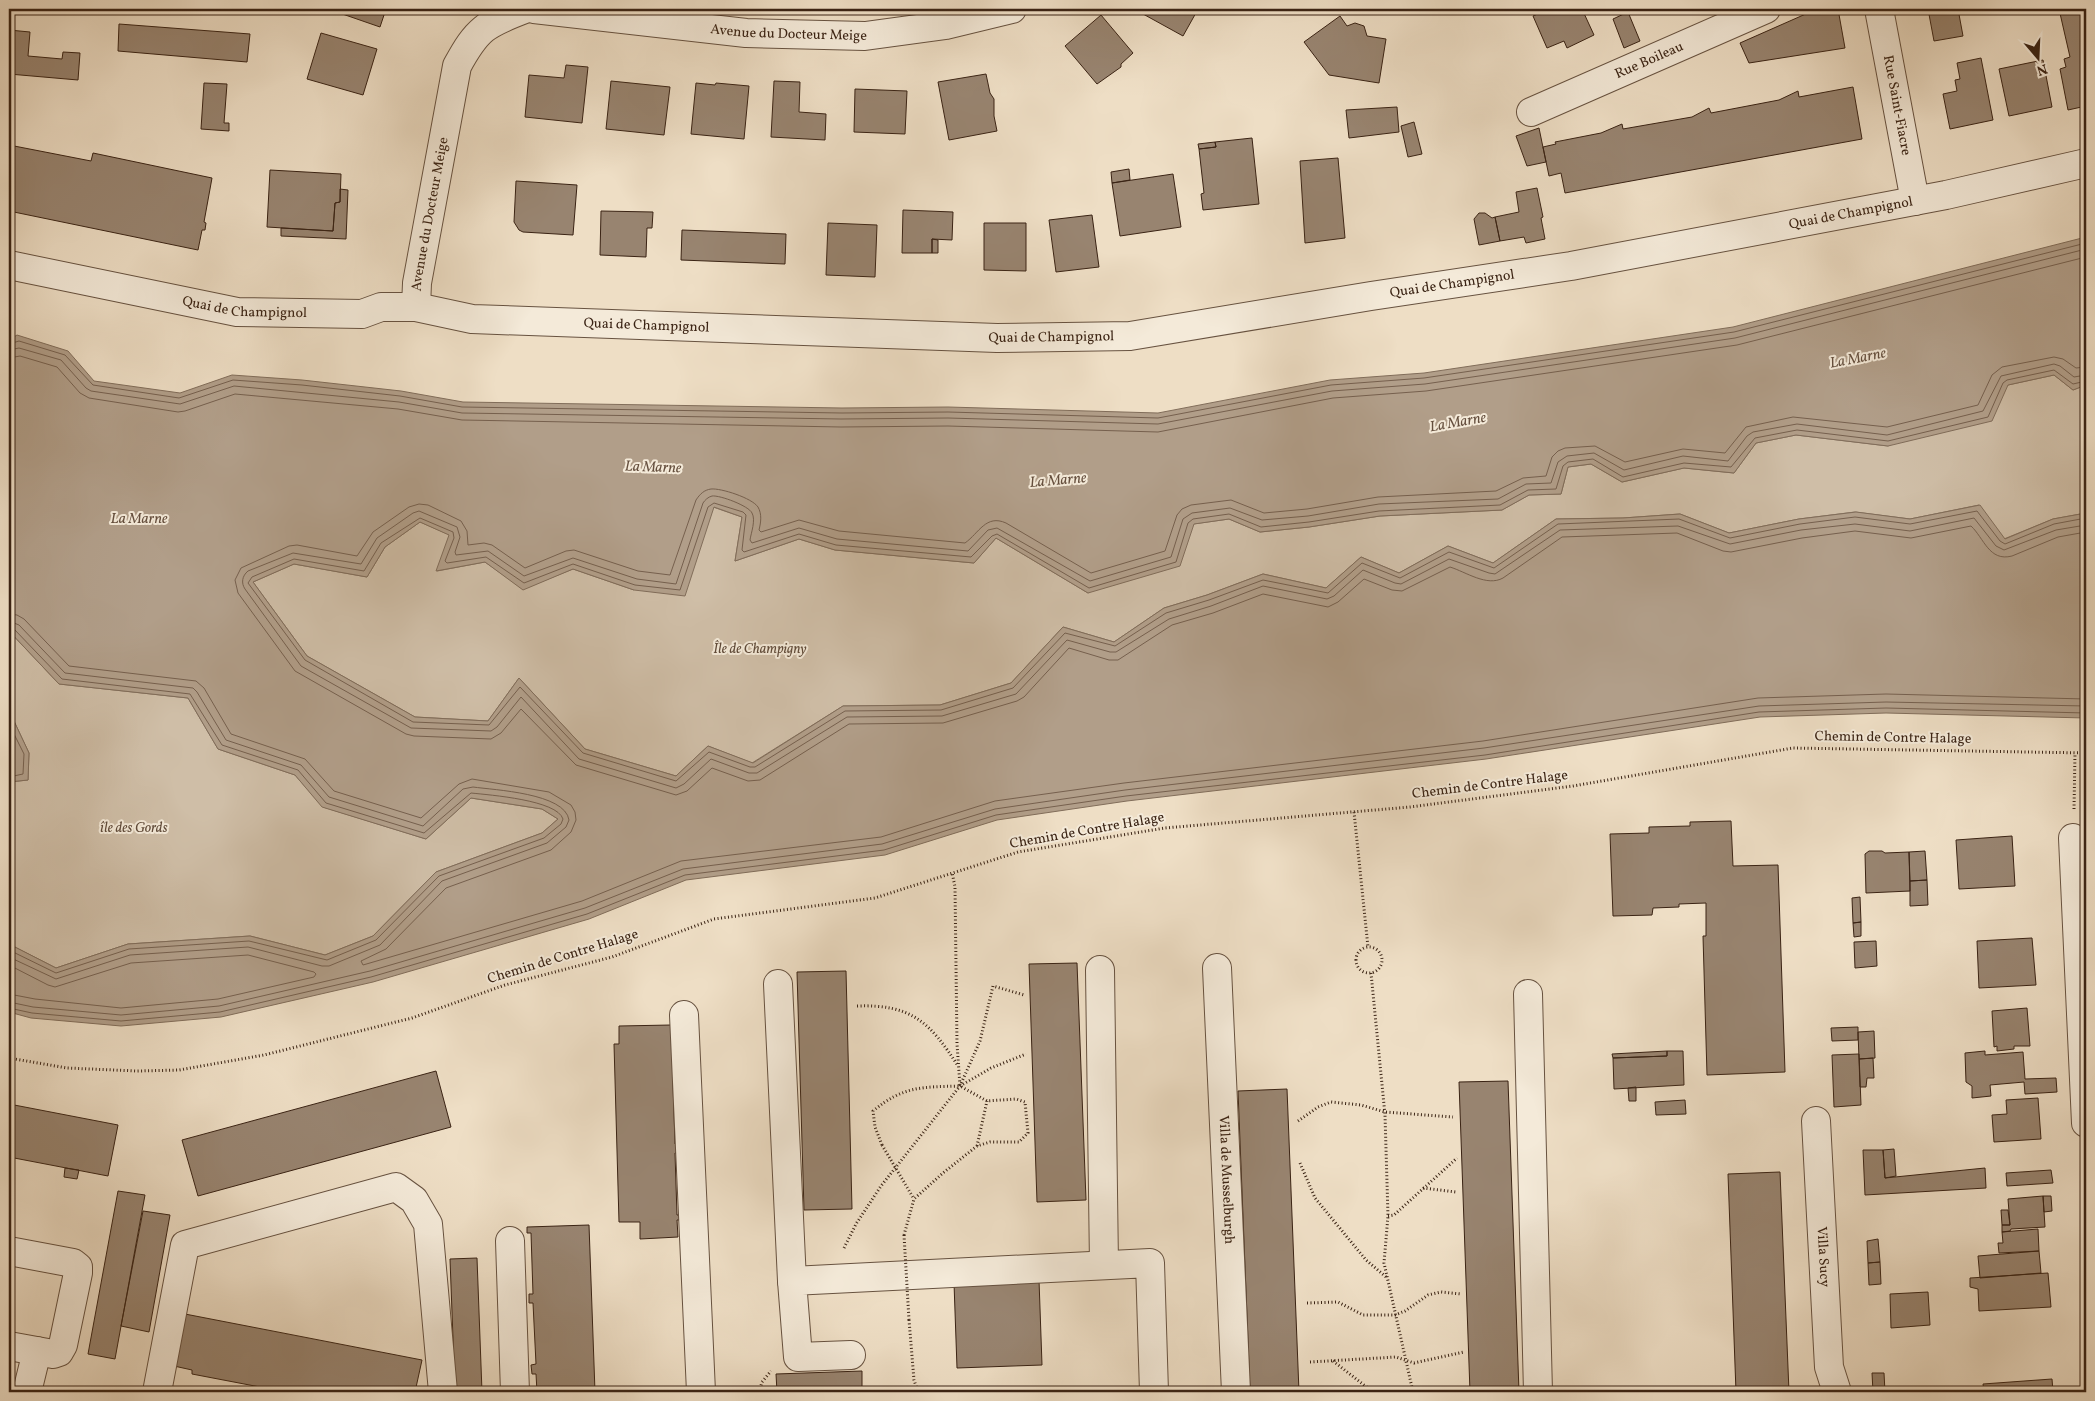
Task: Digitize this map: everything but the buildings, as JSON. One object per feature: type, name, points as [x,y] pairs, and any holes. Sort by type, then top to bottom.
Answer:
[{"type":"street","name":"Avenue du Docteur Meige","points":[[416,307],[417,283],[457,66],[471,40],[493,21],[525,9]]},
{"type":"street","name":"Avenue du Docteur Meige","points":[[534,9],[746,33],[865,36],[946,25],[1012,9]]},
{"type":"street","name":"Rue Boileau","points":[[1531,112],[1766,9]]},
{"type":"street","name":"Rue Saint-Fiacre","points":[[1879,9],[1915,201]]},
{"type":"street","name":"Quai de Champignol","points":[[9,265],[237,312],[362,314],[381,307],[416,307],[472,318],[997,338],[1130,336],[1371,296],[1571,266],[1915,201],[2086,163]]},
{"type":"street","points":[[2073,838],[2086,1123]]},
{"type":"street","name":"Villa de Musselburgh","points":[[1217,968],[1236,1392]]},
{"type":"street","points":[[1100,970],[1104,1266]]},
{"type":"street","points":[[778,984],[792,1281],[798,1357],[851,1355]]},
{"type":"street","points":[[1528,994],[1538,1392]]},
{"type":"street","points":[[684,1016],[701,1392]]},
{"type":"street","name":"Villa Sucy","points":[[1816,1122],[1829,1367],[1837,1392]]},
{"type":"street","points":[[157,1392],[185,1244],[396,1187],[414,1200],[428,1224],[443,1392]]},
{"type":"street","points":[[510,1240],[515,1392]]},
{"type":"street","points":[[9,1251],[73,1263],[78,1267],[63,1345],[59,1352],[53,1354],[9,1346]]},
{"type":"street","points":[[792,1281],[1150,1263],[1154,1392]]},
{"type":"street","points":[[27,1392],[37,1351]]},
{"type":"path","name":"Chemin de Contre Halage","points":[[9,1058],[67,1068],[137,1071],[179,1070],[264,1055],[412,1018],[505,985],[612,957],[714,919],[875,898],[1018,852],[1165,828],[1410,807],[1573,786],[1793,748],[2086,753]]},
{"type":"path","points":[[2073,838],[2075,753]]},
{"type":"path","points":[[1354,812],[1368,948]]},
{"type":"path","points":[[952,872],[955,887],[960,1086]]},
{"type":"path","points":[[1368,948],[1376,949],[1382,960],[1379,968],[1372,973],[1360,970],[1356,962],[1360,951],[1368,948]]},
{"type":"path","points":[[1372,973],[1385,1112],[1388,1216],[1384,1263],[1413,1392]]},
{"type":"path","points":[[830,1279],[856,1224],[881,1186],[960,1086],[980,1042],[993,986],[1024,995]]},
{"type":"path","points":[[857,1006],[874,1006],[906,1012],[925,1023],[942,1041],[958,1066]]},
{"type":"path","points":[[914,1199],[874,1127],[873,1111],[888,1098],[917,1087],[960,1086],[991,1068],[1026,1054]]},
{"type":"path","points":[[918,1392],[914,1380],[904,1235],[914,1199],[977,1146],[990,1142],[1019,1142],[1028,1133],[1025,1102],[1016,1099],[987,1101],[960,1086]]},
{"type":"path","points":[[977,1146],[987,1101]]},
{"type":"path","points":[[1298,1121],[1318,1107],[1331,1102],[1360,1105],[1385,1112],[1453,1117]]},
{"type":"path","points":[[1388,1216],[1394,1215],[1457,1158]]},
{"type":"path","points":[[1300,1163],[1315,1198],[1366,1260],[1386,1278]]},
{"type":"path","points":[[1422,1188],[1456,1192]]},
{"type":"path","points":[[1307,1303],[1338,1302],[1363,1315],[1395,1315],[1405,1311],[1428,1295],[1441,1292],[1461,1294]]},
{"type":"path","points":[[1310,1362],[1396,1357],[1414,1363],[1464,1352]]},
{"type":"path","points":[[1332,1361],[1373,1392]]},
{"type":"green space","name":"Île de Champigny","points":[[2054,375],[2073,390],[2086,385],[2086,513],[2053,519],[2004,539],[1979,505],[1910,519],[1855,512],[1799,519],[1729,533],[1680,514],[1623,518],[1556,519],[1493,563],[1448,546],[1399,573],[1361,557],[1326,588],[1263,574],[1207,595],[1164,608],[1114,642],[1063,627],[1011,683],[940,705],[843,706],[752,763],[708,746],[676,776],[585,749],[519,678],[488,721],[415,717],[307,656],[253,582],[294,564],[367,577],[385,547],[420,522],[450,535],[437,571],[485,562],[523,589],[573,569],[634,590],[713,507],[742,517],[735,561],[799,539],[835,550],[974,563],[996,538],[1088,593],[1193,524],[1229,519],[1260,532],[1309,527],[1380,516],[1502,510],[1529,495],[1561,494],[1568,467],[1591,464],[1622,482],[1684,468],[1734,473],[1756,443],[1796,435],[1888,446],[2008,385]]},
{"type":"green space","name":"île des Gords","points":[[9,631],[59,684],[188,698],[218,749],[295,775],[323,807],[426,839],[471,798],[542,809],[558,819],[542,833],[436,872],[373,936],[325,955],[250,936],[128,944],[56,968],[9,944],[9,782],[28,780],[29,753],[13,719],[9,719]]},
{"type":"water","name":"La Marne","points":[[2086,237],[2086,385],[2073,390],[2054,375],[2008,385],[1992,421],[1888,446],[1796,435],[1756,443],[1734,473],[1684,468],[1622,482],[1591,464],[1568,467],[1561,494],[1529,495],[1502,510],[1380,516],[1309,527],[1260,532],[1229,519],[1194,524],[1180,566],[1088,593],[996,538],[974,563],[835,550],[799,539],[735,561],[742,517],[714,507],[685,596],[634,590],[573,569],[523,590],[485,562],[436,571],[449,535],[420,522],[385,547],[367,577],[294,564],[253,582],[307,656],[415,717],[488,721],[519,678],[585,749],[676,776],[708,746],[753,763],[843,706],[940,705],[1011,683],[1063,627],[1114,642],[1164,608],[1207,595],[1263,574],[1326,588],[1361,557],[1399,573],[1448,546],[1493,563],[1556,519],[1623,518],[1680,514],[1729,533],[1799,519],[1856,512],[1910,519],[1980,505],[2005,539],[2053,519],[2086,513],[2086,718],[1886,713],[1760,717],[1486,759],[1127,801],[997,820],[885,855],[686,880],[589,919],[373,982],[221,1017],[121,1026],[31,1018],[9,1012],[9,944],[56,968],[128,944],[250,936],[325,955],[373,936],[436,872],[542,833],[558,819],[542,809],[471,798],[426,839],[322,807],[295,775],[218,749],[188,698],[59,684],[9,631],[9,340],[17,335],[68,351],[94,381],[180,393],[232,375],[302,380],[401,391],[463,402],[842,408],[948,407],[1158,413],[1330,380],[1424,373],[1733,327]]},
{"type":"water","points":[[9,719],[13,719],[29,753],[28,780],[9,782]]}]
